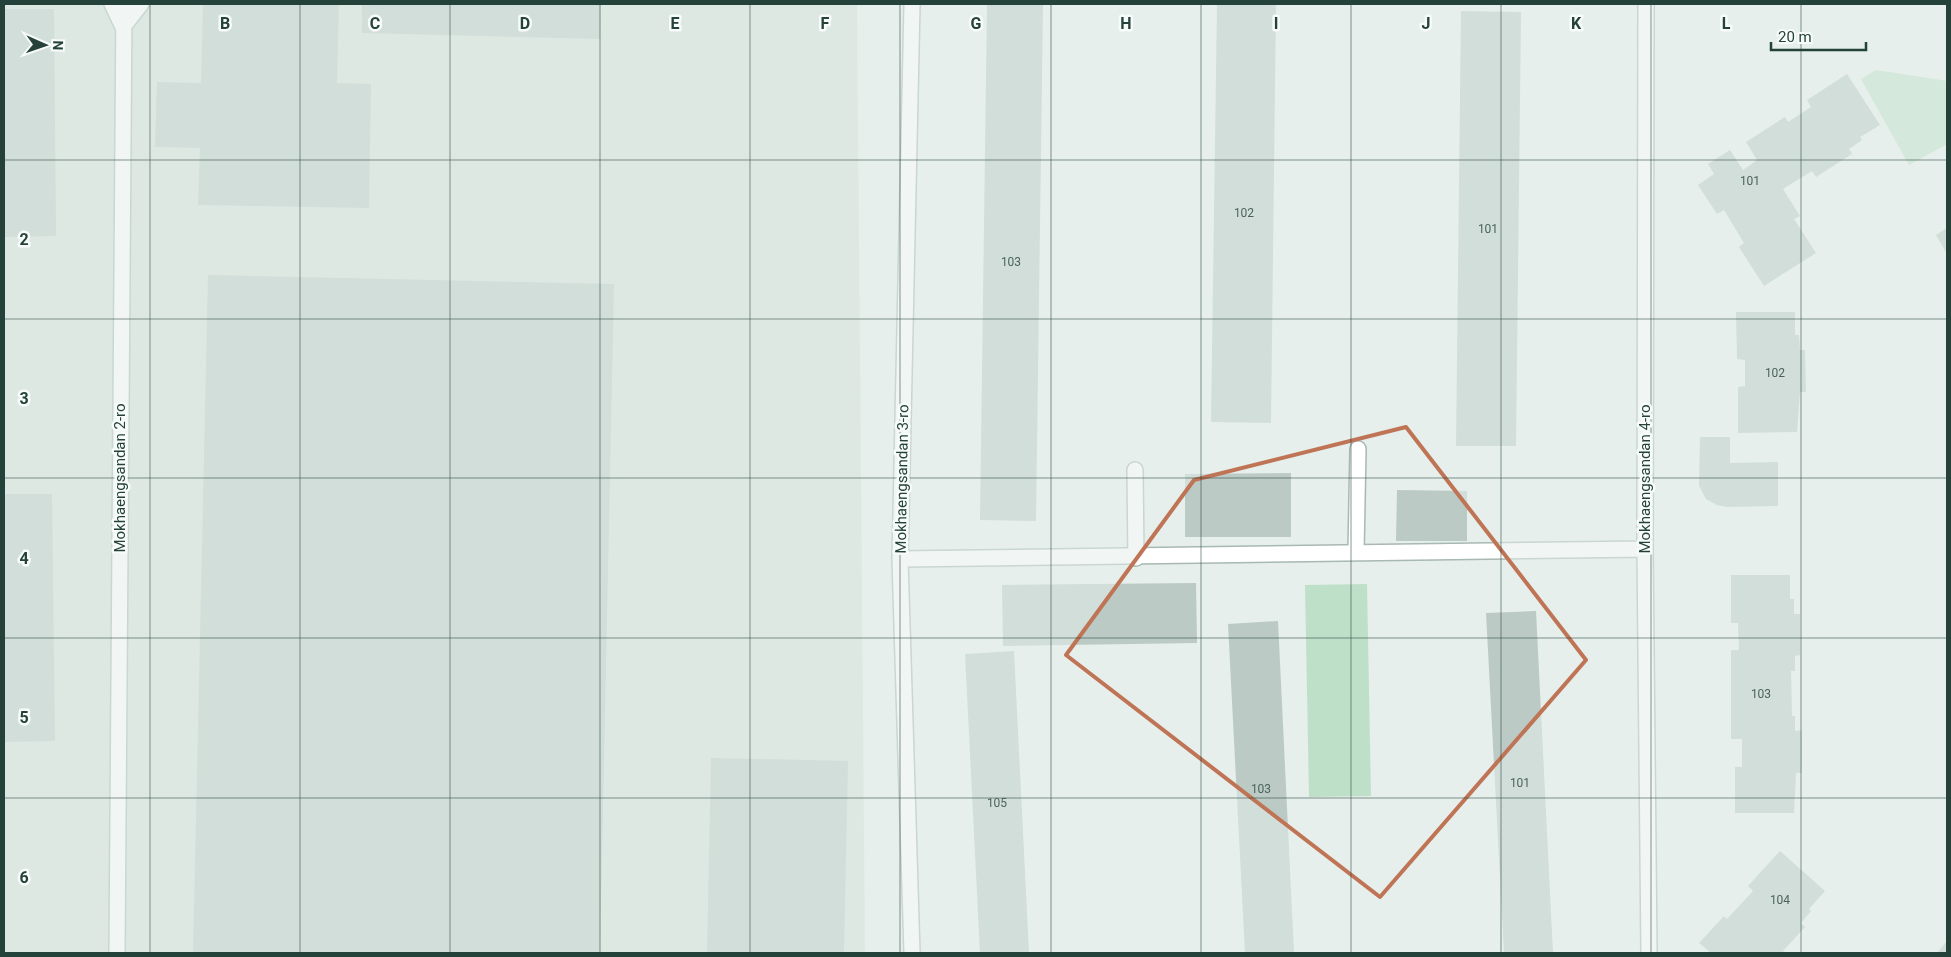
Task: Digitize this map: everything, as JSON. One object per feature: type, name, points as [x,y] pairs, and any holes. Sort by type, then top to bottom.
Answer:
[{"type":"street","points":[[112,4],[123,27],[141,4]]},
{"type":"street","name":"Mokhaengsandan 2-ro","points":[[118,953],[124,4]]},
{"type":"street","name":"Mokhaengsandan 3-ro","points":[[912,4],[900,559],[912,953]]},
{"type":"street","name":"Mokhaengsandan 4-ro","points":[[1646,4],[1645,549],[1649,953]]},
{"type":"street","points":[[1356,552],[1358,449]]},
{"type":"street","points":[[1136,470],[1136,558]]},
{"type":"street","points":[[900,559],[1136,558],[1356,552],[1645,549]]},
{"type":"highlighted area","points":[[1406,427],[1586,660],[1380,897],[1066,655],[1194,480]]},
{"type":"shaded area","points":[[4,4],[857,4],[865,953],[4,953]]},
{"type":"green space","points":[[1876,70],[1947,81],[1947,144],[1909,165],[1861,79]]},
{"type":"green space","points":[[1367,584],[1371,796],[1309,797],[1305,585]]},
{"type":"building","points":[[203,4],[339,4],[337,83],[371,84],[369,208],[198,205],[200,148],[155,147],[157,82],[201,83]]},
{"type":"building","points":[[362,4],[601,4],[600,39],[362,33]]},
{"type":"building","points":[[987,4],[1043,4],[1036,521],[980,520]]},
{"type":"building","points":[[1217,4],[1276,4],[1271,423],[1211,422]]},
{"type":"building","points":[[4,9],[54,9],[56,236],[4,237]]},
{"type":"building","points":[[1461,11],[1521,12],[1516,446],[1456,446]]},
{"type":"building","points":[[1847,74],[1880,125],[1860,137],[1862,140],[1849,149],[1852,154],[1816,177],[1812,171],[1783,189],[1800,216],[1794,219],[1816,253],[1764,286],[1739,247],[1744,243],[1724,210],[1717,214],[1698,185],[1714,174],[1708,164],[1730,150],[1743,170],[1757,160],[1746,142],[1785,117],[1788,122],[1811,107],[1807,100]]},
{"type":"building","points":[[1947,228],[1947,254],[1936,235]]},
{"type":"building","points":[[208,275],[614,284],[600,953],[193,953]]},
{"type":"building","points":[[1736,312],[1795,312],[1795,335],[1799,335],[1800,350],[1805,350],[1806,392],[1800,392],[1797,432],[1738,433],[1738,387],[1745,386],[1745,360],[1737,359]]},
{"type":"building","points":[[1700,437],[1730,437],[1730,463],[1778,462],[1778,506],[1727,507],[1717,505],[1706,499],[1699,486]]},
{"type":"building","points":[[1291,473],[1291,537],[1185,537],[1185,474]]},
{"type":"building","points":[[1397,490],[1467,491],[1467,541],[1396,541]]},
{"type":"building","points":[[4,494],[52,494],[55,741],[4,742]]},
{"type":"building","points":[[1731,575],[1790,575],[1790,599],[1794,599],[1794,614],[1800,614],[1800,655],[1795,656],[1795,671],[1791,671],[1792,716],[1795,716],[1795,731],[1802,730],[1802,773],[1796,773],[1794,813],[1735,813],[1735,767],[1742,767],[1742,739],[1731,739],[1731,650],[1739,650],[1738,623],[1731,623]]},
{"type":"building","points":[[1196,583],[1197,643],[1003,646],[1002,585]]},
{"type":"building","points":[[1536,611],[1553,953],[1504,953],[1486,613]]},
{"type":"building","points":[[1278,621],[1294,953],[1245,953],[1228,624]]},
{"type":"building","points":[[1014,651],[1029,953],[980,953],[965,654]]},
{"type":"building","points":[[711,758],[848,761],[844,953],[707,953]]},
{"type":"building","points":[[1780,851],[1825,891],[1809,909],[1811,911],[1801,923],[1805,927],[1783,951],[1786,953],[1711,953],[1699,943],[1724,916],[1727,919],[1753,891],[1748,886]]},
{"type":"building","points":[[1947,941],[1947,953],[1937,953]]}]
